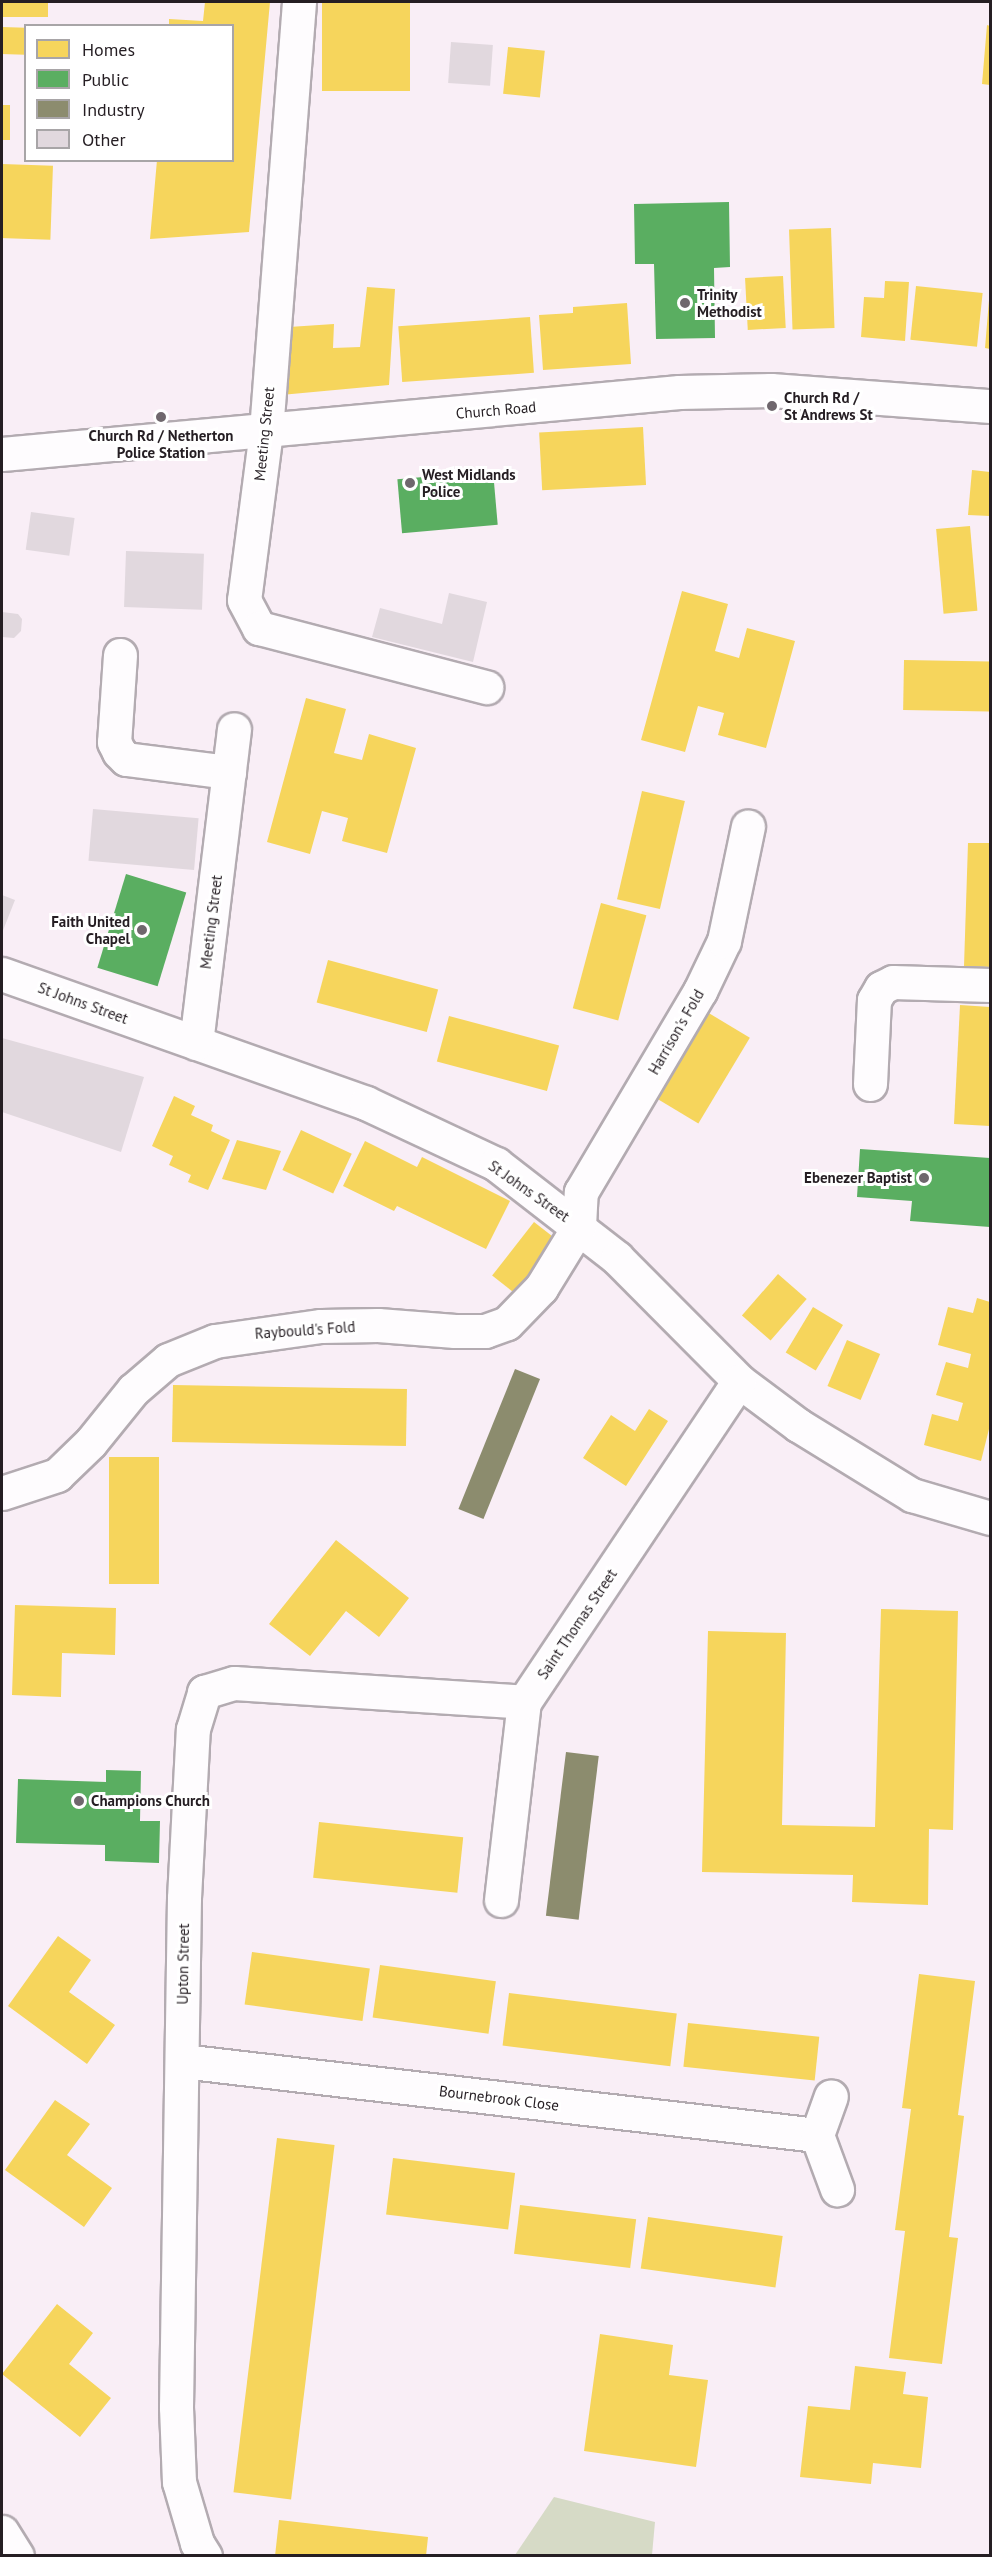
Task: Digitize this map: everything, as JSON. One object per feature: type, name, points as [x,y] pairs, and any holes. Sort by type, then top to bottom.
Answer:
[{"type":"street","name":"Meeting Street","points":[[299,2],[266,431],[244,600],[260,628],[486,687]]},
{"type":"street","name":"Church Road","points":[[2,454],[679,392],[781,391],[990,406]]},
{"type":"street","points":[[120,655],[114,742],[119,752],[126,759],[229,772]]},
{"type":"street","name":"Meeting Street","points":[[196,1043],[234,729]]},
{"type":"street","name":"Harrison's Fold","points":[[579,1226],[581,1192],[700,991],[724,941],[748,826]]},
{"type":"street","name":"St Johns Street","points":[[2,974],[366,1103],[496,1164],[579,1226],[617,1258],[739,1381],[798,1425],[912,1495],[990,1518]]},
{"type":"street","points":[[870,1084],[874,1000],[881,988],[893,982],[990,985]]},
{"type":"street","name":"Raybould's Fold","points":[[2,1492],[57,1475],[91,1442],[133,1390],[159,1368],[215,1341],[321,1326],[378,1325],[485,1331],[507,1323],[541,1288],[579,1226]]},
{"type":"street","name":"Saint Thomas Street","points":[[501,1900],[524,1702],[739,1381]]},
{"type":"street","name":"Upton Street","points":[[205,2556],[197,2543],[179,2482],[176,2406],[182,2061],[193,1730],[204,1692],[234,1683],[524,1702]]},
{"type":"street","name":"Bournebrook Close","points":[[182,2061],[817,2136]]},
{"type":"street","points":[[831,2096],[817,2136],[837,2189]]},
{"type":"street","points":[[2,2532],[17,2556]]},
{"type":"green space","points":[[554,2497],[655,2522],[652,2555],[515,2555]]},
{"type":"building: Homes","points":[[2,2],[48,2],[48,17],[2,17]]},
{"type":"building: Homes","points":[[205,2],[270,2],[249,232],[150,239],[157,162],[234,162],[234,24],[169,24],[169,19],[203,21]]},
{"type":"building: Homes","points":[[322,2],[410,2],[410,91],[322,91]]},
{"type":"building: Homes","points":[[987,25],[990,26],[990,85],[982,84]]},
{"type":"building: Homes","points":[[2,27],[24,28],[24,55],[2,54]]},
{"type":"building: Homes","points":[[508,47],[545,51],[540,98],[503,94]]},
{"type":"building: Homes","points":[[2,105],[10,105],[10,140],[2,140]]},
{"type":"building: Homes","points":[[2,164],[53,166],[50,240],[2,238]]},
{"type":"building: Homes","points":[[831,228],[834,328],[793,329],[789,229]]},
{"type":"building: Homes","points":[[783,276],[786,328],[748,330],[745,278]]},
{"type":"building: Homes","points":[[885,281],[909,282],[905,341],[861,337],[864,297],[884,298]]},
{"type":"building: Homes","points":[[916,286],[983,293],[977,347],[910,340]]},
{"type":"building: Homes","points":[[367,287],[395,289],[389,385],[281,395],[289,327],[334,324],[333,348],[360,347]]},
{"type":"building: Homes","points":[[990,300],[990,349],[985,348]]},
{"type":"building: Homes","points":[[627,303],[631,364],[543,370],[539,315],[573,313],[573,307]]},
{"type":"building: Homes","points":[[530,317],[534,373],[402,382],[398,326]]},
{"type":"building: Homes","points":[[643,427],[646,485],[542,490],[539,432]]},
{"type":"building: Homes","points":[[972,470],[990,472],[990,516],[968,515]]},
{"type":"building: Homes","points":[[970,526],[977,611],[944,614],[936,529]]},
{"type":"building: Homes","points":[[682,591],[728,604],[715,651],[739,658],[747,628],[795,641],[766,748],[718,735],[724,713],[698,706],[685,752],[641,740]]},
{"type":"building: Homes","points":[[904,660],[990,662],[989,711],[903,710]]},
{"type":"building: Homes","points":[[306,698],[346,709],[334,753],[362,760],[369,734],[416,748],[387,853],[342,841],[348,818],[322,811],[310,854],[267,842]]},
{"type":"building: Homes","points":[[642,791],[685,801],[660,909],[617,899]]},
{"type":"building: Homes","points":[[968,843],[990,843],[990,967],[964,966]]},
{"type":"building: Homes","points":[[601,903],[646,915],[618,1020],[573,1008]]},
{"type":"building: Homes","points":[[328,960],[438,990],[427,1032],[317,1003]]},
{"type":"building: Homes","points":[[960,1005],[990,1007],[990,1126],[954,1124]]},
{"type":"building: Homes","points":[[707,1012],[750,1038],[698,1123],[655,1098]]},
{"type":"building: Homes","points":[[449,1016],[559,1046],[547,1091],[437,1061]]},
{"type":"building: Homes","points":[[174,1096],[195,1106],[191,1115],[213,1125],[211,1131],[230,1140],[208,1190],[188,1182],[191,1175],[169,1165],[173,1156],[152,1146]]},
{"type":"building: Homes","points":[[301,1130],[352,1154],[333,1194],[282,1170]]},
{"type":"building: Homes","points":[[237,1140],[281,1151],[266,1190],[222,1179]]},
{"type":"building: Homes","points":[[365,1141],[417,1167],[422,1157],[510,1201],[486,1249],[397,1206],[394,1211],[343,1186]]},
{"type":"building: Homes","points":[[534,1222],[558,1241],[517,1295],[492,1276]]},
{"type":"building: Homes","points":[[778,1274],[807,1299],[771,1340],[742,1316]]},
{"type":"building: Homes","points":[[977,1298],[990,1302],[990,1425],[981,1461],[924,1445],[932,1414],[958,1421],[963,1403],[936,1395],[946,1362],[968,1368],[971,1354],[938,1345],[948,1307],[973,1313]]},
{"type":"building: Homes","points":[[813,1307],[843,1325],[816,1370],[786,1352]]},
{"type":"building: Homes","points":[[847,1340],[880,1354],[861,1400],[827,1386]]},
{"type":"building: Homes","points":[[173,1385],[407,1389],[406,1446],[172,1442]]},
{"type":"building: Homes","points":[[649,1409],[668,1421],[626,1486],[583,1458],[611,1415],[635,1431]]},
{"type":"building: Homes","points":[[109,1457],[159,1457],[159,1584],[109,1584]]},
{"type":"building: Homes","points":[[336,1540],[409,1598],[379,1637],[346,1611],[310,1656],[269,1624]]},
{"type":"building: Homes","points":[[15,1605],[116,1608],[115,1655],[62,1653],[61,1697],[12,1695]]},
{"type":"building: Homes","points":[[881,1609],[958,1611],[953,1830],[929,1829],[928,1905],[852,1902],[853,1875],[702,1872],[708,1631],[786,1633],[782,1825],[875,1827]]},
{"type":"building: Homes","points":[[319,1822],[463,1837],[457,1893],[313,1878]]},
{"type":"building: Homes","points":[[58,1936],[91,1960],[69,1992],[115,2025],[87,2064],[8,2006]]},
{"type":"building: Homes","points":[[252,1952],[370,1969],[362,2021],[245,2004]]},
{"type":"building: Homes","points":[[380,1965],[496,1981],[488,2034],[373,2017]]},
{"type":"building: Homes","points":[[919,1974],[975,1981],[958,2115],[964,2116],[949,2237],[958,2238],[942,2364],[889,2358],[905,2231],[895,2230],[911,2109],[902,2108]]},
{"type":"building: Homes","points":[[509,1993],[677,2014],[670,2066],[503,2046]]},
{"type":"building: Homes","points":[[688,2023],[819,2037],[815,2081],[683,2067]]},
{"type":"building: Homes","points":[[55,2100],[90,2124],[67,2155],[112,2188],[84,2227],[5,2170]]},
{"type":"building: Homes","points":[[277,2138],[335,2145],[291,2499],[233,2492]]},
{"type":"building: Homes","points":[[393,2158],[515,2173],[508,2230],[386,2215]]},
{"type":"building: Homes","points":[[520,2205],[636,2219],[630,2268],[514,2254]]},
{"type":"building: Homes","points":[[648,2217],[783,2236],[775,2287],[641,2268]]},
{"type":"building: Homes","points":[[57,2304],[93,2333],[69,2364],[111,2398],[80,2437],[2,2374]]},
{"type":"building: Homes","points":[[600,2334],[673,2345],[669,2375],[708,2380],[696,2467],[584,2451]]},
{"type":"building: Homes","points":[[855,2366],[906,2372],[903,2394],[928,2397],[921,2468],[873,2463],[871,2484],[800,2477],[808,2406],[850,2410]]},
{"type":"building: Homes","points":[[279,2520],[428,2537],[426,2556],[275,2556]]},
{"type":"building: Public","name":"Trinity Methodist","points":[[729,202],[730,267],[714,268],[715,338],[656,339],[654,264],[635,264],[634,204]]},
{"type":"building: Public","points":[[493,471],[498,525],[402,533],[397,479]]},
{"type":"building: Public","name":"Faith United Chapel","points":[[126,874],[186,892],[158,986],[97,968]]},
{"type":"building: Public","name":"Ebenezer Baptist","points":[[860,1149],[990,1158],[990,1227],[910,1221],[912,1201],[857,1197]]},
{"type":"building: Public","name":"Champions Church","points":[[106,1770],[141,1771],[140,1821],[160,1821],[159,1863],[105,1861],[105,1845],[16,1843],[18,1779],[106,1782]]},
{"type":"building: Industry","points":[[515,1369],[540,1379],[483,1519],[458,1509]]},
{"type":"building: Industry","points":[[566,1752],[599,1756],[579,1920],[546,1916]]},
{"type":"building: Other","points":[[451,42],[493,45],[490,86],[448,83]]},
{"type":"building: Other","points":[[31,512],[75,518],[69,556],[26,550]]},
{"type":"building: Other","points":[[126,551],[204,554],[202,610],[124,607]]},
{"type":"building: Other","points":[[449,593],[487,602],[473,662],[372,637],[380,608],[442,624]]},
{"type":"building: Other","points":[[2,612],[18,614],[22,619],[21,631],[14,638],[2,637]]},
{"type":"building: Other","points":[[93,809],[199,818],[194,870],[88,861]]},
{"type":"building: Other","points":[[2,895],[15,900],[2,933]]},
{"type":"building: Other","points":[[2,1038],[144,1077],[121,1152],[2,1112]]},
{"type":"place","name":"Trinity Methodist","points":[[685,303]]},
{"type":"place","name":"Church Rd / St Andrews St","points":[[772,406]]},
{"type":"place","name":"Church Rd / Netherton Police Station","points":[[161,417]]},
{"type":"place","name":"West Midlands Police","points":[[410,483]]},
{"type":"place","name":"Faith United Chapel","points":[[142,930]]},
{"type":"place","name":"Ebenezer Baptist","points":[[924,1178]]},
{"type":"place","name":"Champions Church","points":[[79,1801]]}]
